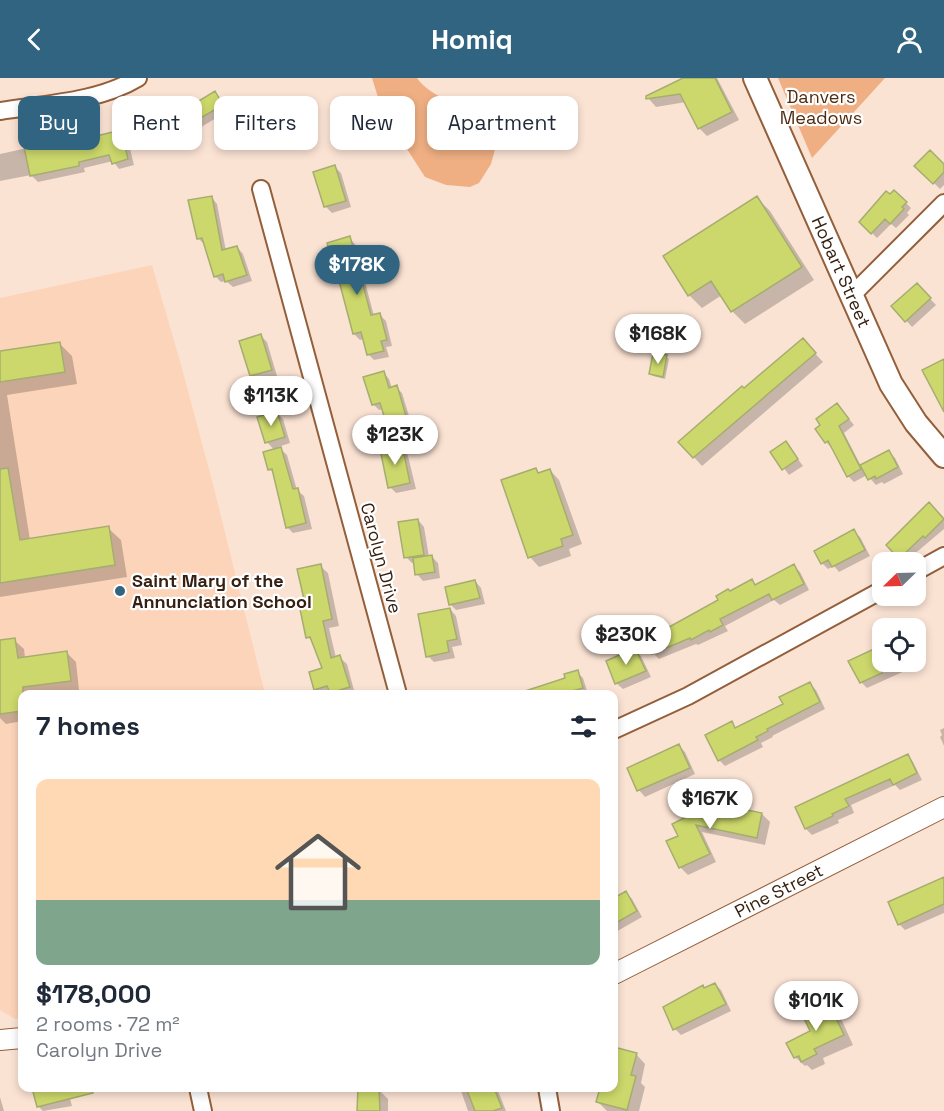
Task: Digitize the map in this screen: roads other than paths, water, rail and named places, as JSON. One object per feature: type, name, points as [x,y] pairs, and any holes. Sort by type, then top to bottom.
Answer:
[{"type":"main road","name":"Hobart Street","points":[[755,78],[891,384],[916,423],[944,456]]},
{"type":"street","points":[[0,111],[100,93],[129,84],[138,78]]},
{"type":"street","name":"Carolyn Drive","points":[[261,189],[397,690]]},
{"type":"street","points":[[851,296],[944,203]]},
{"type":"street","points":[[926,566],[944,556]]},
{"type":"street","points":[[618,728],[688,696],[872,595]]},
{"type":"street","name":"Pine Street","points":[[618,972],[944,807]]},
{"type":"street","points":[[0,1040],[18,1038]]},
{"type":"street","points":[[199,1092],[203,1111]]},
{"type":"street","points":[[548,1092],[551,1111]]},
{"type":"place","name":"Saint Mary of the Annunciation School","points":[[120,591]]},
{"type":"park label","name":"Danvers Meadows","points":[[821,107]]}]
